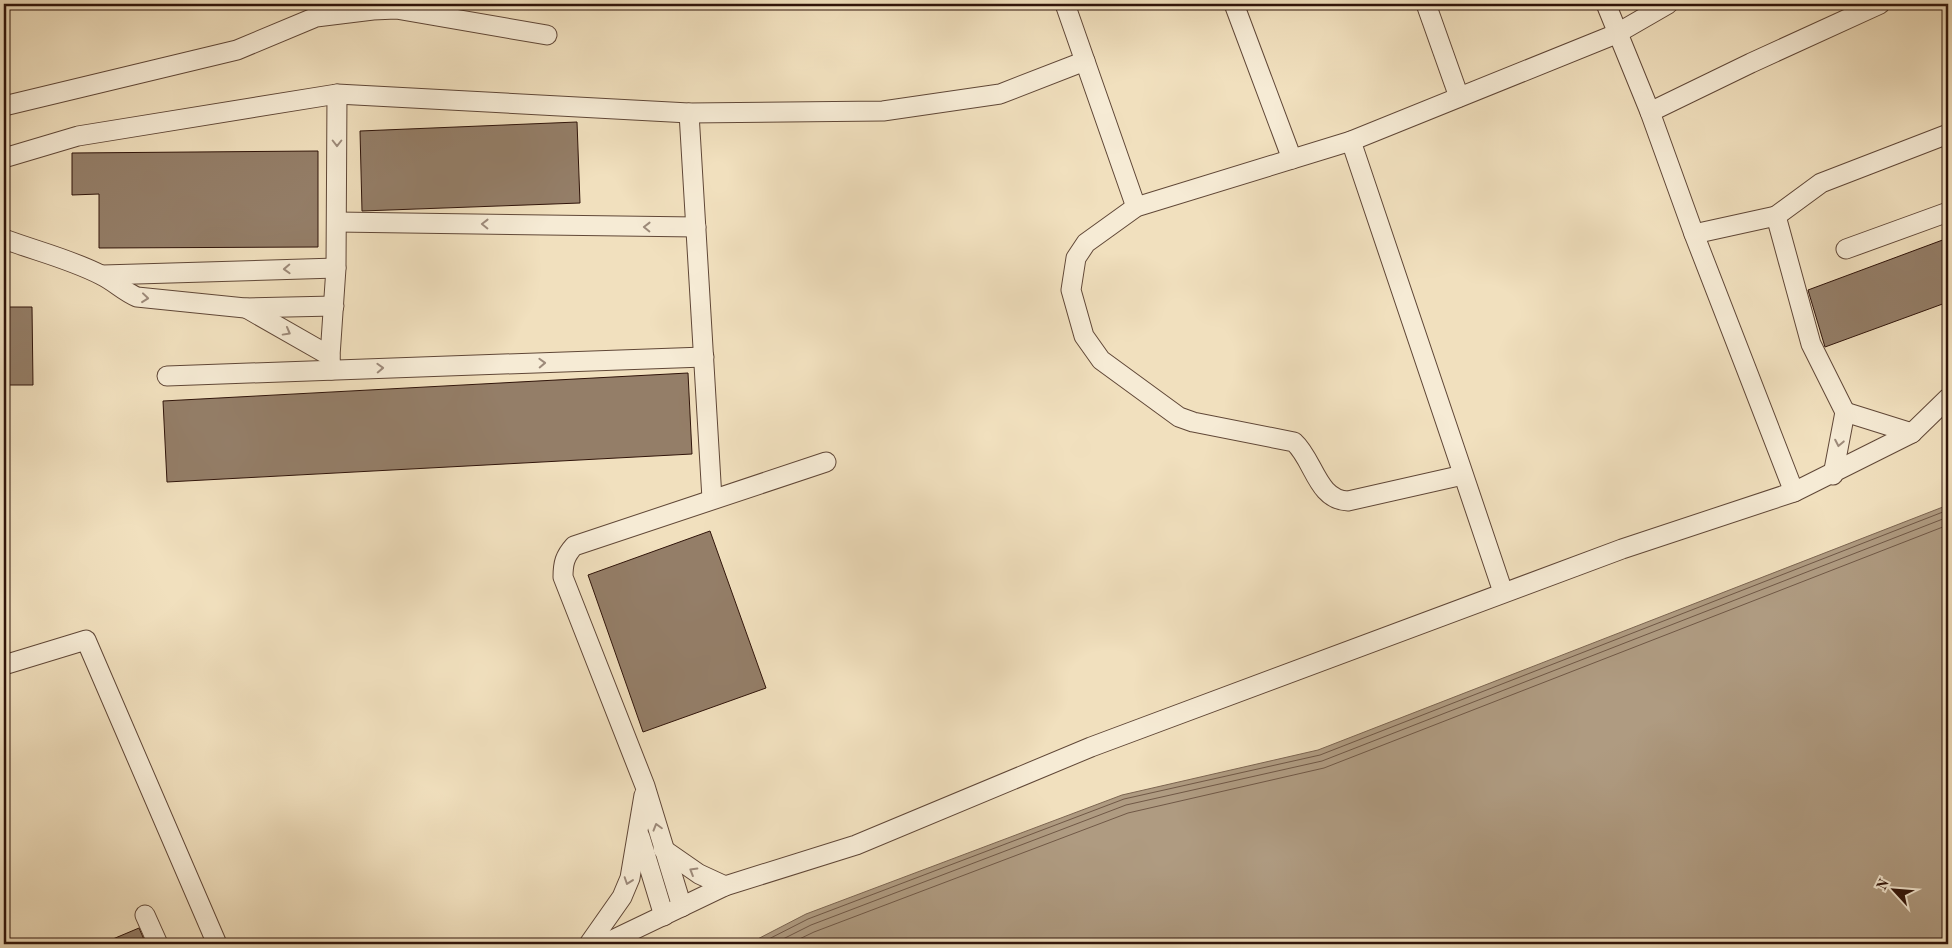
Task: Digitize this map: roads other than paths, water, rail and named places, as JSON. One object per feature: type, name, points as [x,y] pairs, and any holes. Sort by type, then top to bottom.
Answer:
[{"type":"street","points":[[1065,4],[1136,207]]},
{"type":"street","points":[[1234,4],[1292,159]]},
{"type":"street","points":[[1426,4],[1459,97]]},
{"type":"street","points":[[1606,4],[1616,34],[1650,112],[1694,234],[1794,492]]},
{"type":"street","points":[[1463,475],[1348,502],[1337,501],[1328,495],[1301,449],[1294,442],[1193,422],[1179,416],[1101,360],[1084,336],[1072,290],[1076,258],[1086,243],[1136,207],[1351,141],[1616,34],[1668,4]]},
{"type":"street","points":[[1650,112],[1880,4]]},
{"type":"street","points":[[4,106],[237,50],[316,17],[396,9],[546,35]]},
{"type":"street","points":[[4,158],[78,136],[337,94],[689,113],[883,111],[1000,94],[1085,60]]},
{"type":"street","points":[[330,363],[336,268],[337,94]]},
{"type":"street","points":[[689,113],[712,499]]},
{"type":"street","points":[[1694,234],[1776,216],[1821,183],[1948,134]]},
{"type":"street","points":[[1351,141],[1503,592]]},
{"type":"street","points":[[1846,249],[1948,212]]},
{"type":"street","points":[[1776,216],[1810,344],[1845,412],[1833,475]]},
{"type":"street","points":[[337,222],[696,227]]},
{"type":"street","points":[[4,239],[56,256],[103,275],[125,292],[137,297],[245,308],[334,306]]},
{"type":"street","points":[[103,275],[336,268]]},
{"type":"street","points":[[245,308],[330,363]]},
{"type":"street","points":[[167,376],[330,363],[704,357]]},
{"type":"street","points":[[604,944],[725,886],[856,845],[1091,747],[1503,592],[1622,549],[1794,492],[1833,475],[1912,433],[1948,398]]},
{"type":"street","points":[[1845,412],[1912,433]]},
{"type":"street","points":[[682,907],[645,786],[563,576],[563,565],[567,554],[574,546],[826,462]]},
{"type":"street","points":[[4,665],[86,640],[217,944]]},
{"type":"street","points":[[589,944],[622,897],[630,878],[639,833],[645,786]]},
{"type":"street","points":[[639,833],[664,916]]},
{"type":"street","points":[[663,849],[698,874],[725,886]]},
{"type":"street","points":[[145,915],[158,944]]},
{"type":"water","points":[[1948,505],[1948,944],[748,944],[806,914],[1122,795],[1318,750]]}]
